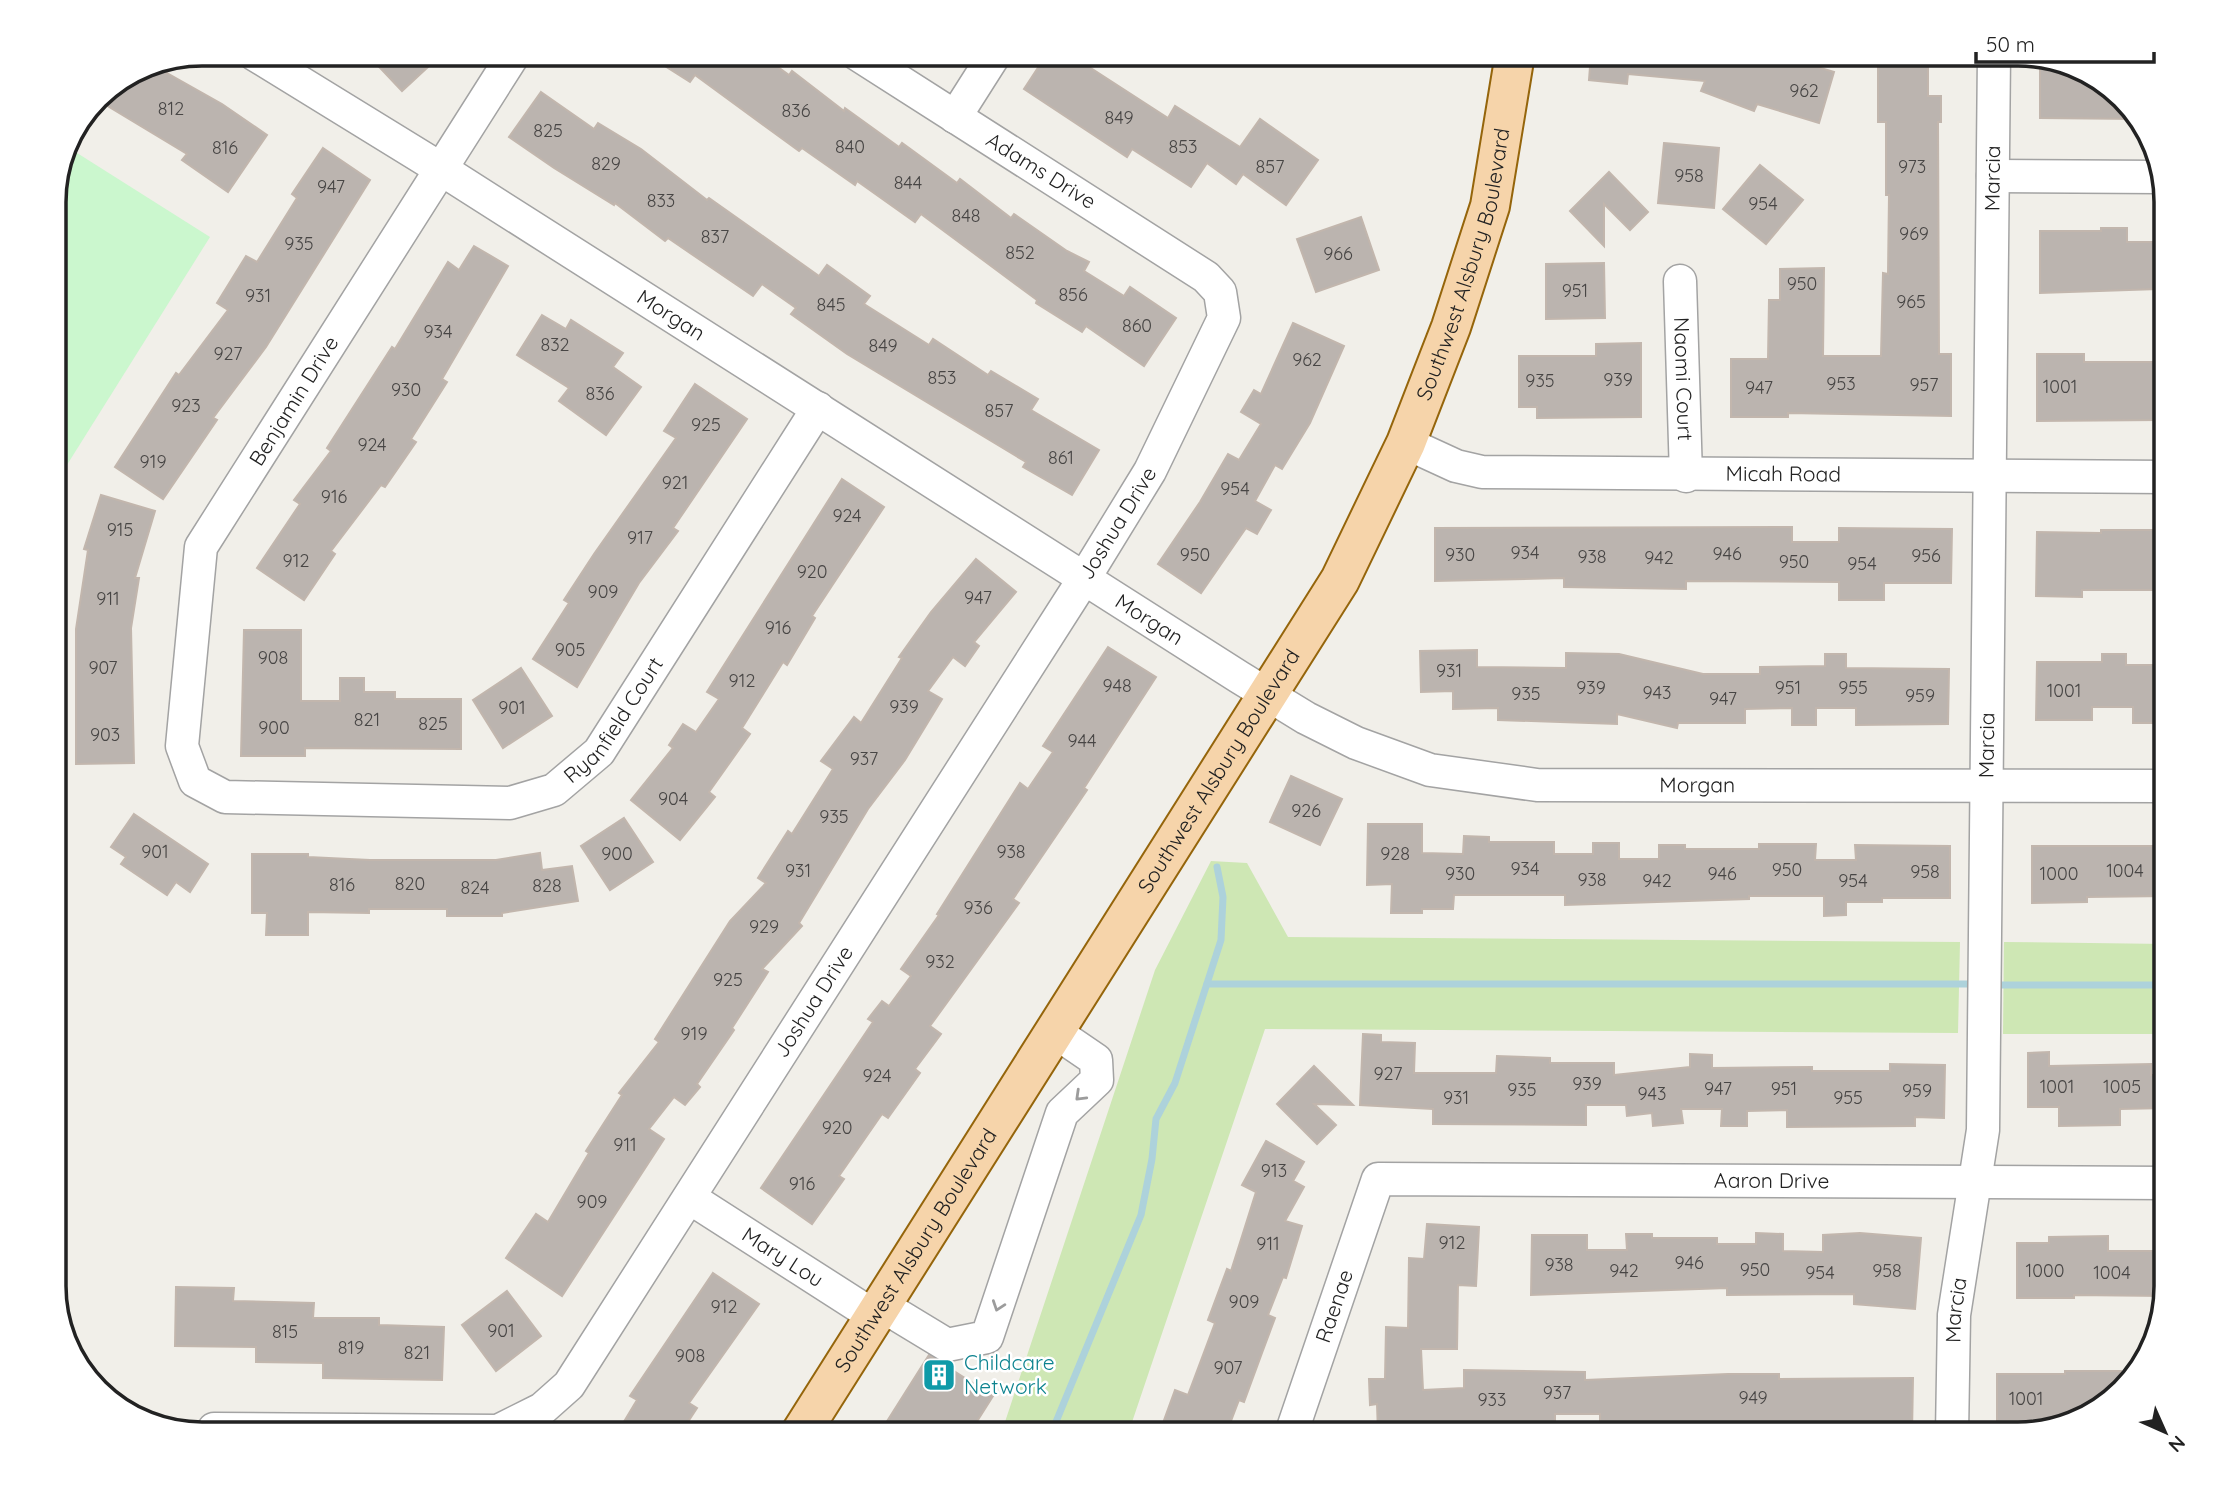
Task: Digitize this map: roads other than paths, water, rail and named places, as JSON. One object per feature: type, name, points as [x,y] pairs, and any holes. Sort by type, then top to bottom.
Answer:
[{"type":"main road","name":"Southwest Alsbury Boulevard","points":[[808,1422],[1340,580],[1406,443],[1451,327],[1490,206],[1513,66]]},
{"type":"street","name":"Marcia","points":[[1952,1422],[1954,1315],[1983,1130],[1994,66]]},
{"type":"street","name":"Morgan","points":[[275,67],[441,169],[1269,695],[1356,743],[1430,770],[1537,785],[2155,786]]},
{"type":"street","name":"Benjamin Drive","points":[[195,781],[182,746],[201,547],[506,67]]},
{"type":"street","name":"Adams Drive","points":[[877,67],[1206,277],[1220,292]]},
{"type":"street","points":[[955,117],[988,67]]},
{"type":"street","points":[[1993,176],[2152,177]]},
{"type":"street","name":"Naomi Court","points":[[1680,281],[1686,476]]},
{"type":"street","name":"Joshua Drive","points":[[516,1422],[542,1409],[569,1385],[1085,577],[1150,471],[1224,318],[1220,292]]},
{"type":"street","name":"Ryanfield Court","points":[[195,781],[225,797],[510,803],[554,790],[599,752],[818,408]]},
{"type":"street","name":"Micah Road","points":[[1406,443],[1456,466],[1482,472],[1686,476],[2155,477]]},
{"type":"street","name":"Mary Lou","points":[[690,1198],[878,1311],[947,1345],[987,1337],[1062,1114],[1097,1080],[1096,1060],[1055,1032]]},
{"type":"street","name":"Aaron Drive","points":[[1378,1179],[2155,1182]]},
{"type":"street","name":"Raenae","points":[[1295,1422],[1378,1179]]},
{"type":"waterway","points":[[1056,1422],[1141,1215],[1152,1159],[1156,1119],[1175,1083],[1221,940],[1223,897],[1217,867]]},
{"type":"waterway","points":[[1207,984],[1977,984]]},
{"type":"waterway","points":[[1992,985],[2155,985]]},
{"type":"place","name":"Childcare Network","points":[[939,1375]]}]
